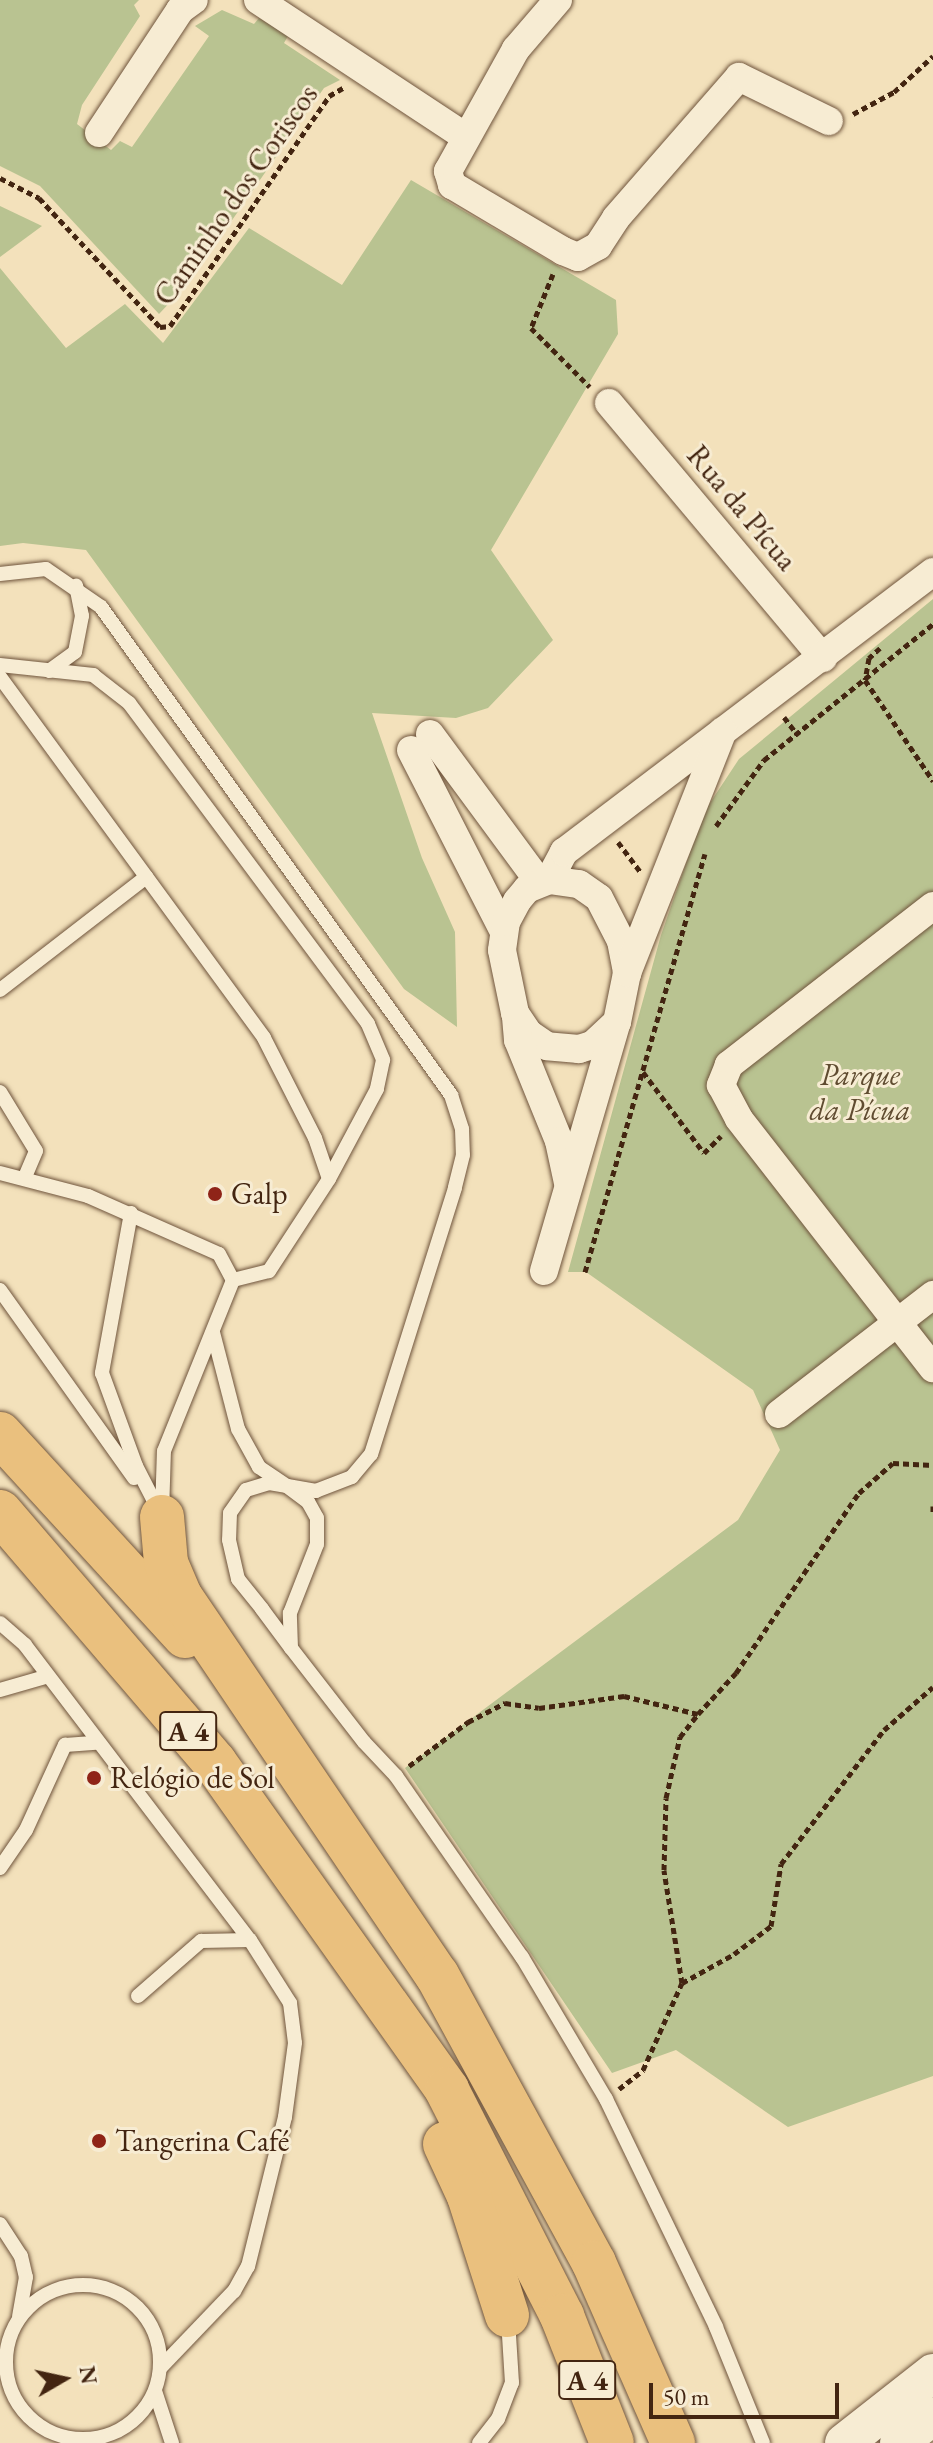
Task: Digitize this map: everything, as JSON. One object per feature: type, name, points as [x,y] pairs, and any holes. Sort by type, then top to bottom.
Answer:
[{"type":"highway","name":"A 4","points":[[0,1434],[257,1714],[391,1900],[445,1988],[594,2263],[673,2443]]},
{"type":"highway","name":"A 4","points":[[0,1512],[215,1763],[447,2090],[562,2316],[612,2443]]},
{"type":"highway","points":[[162,1517],[166,1563],[180,1596],[257,1714]]},
{"type":"highway","points":[[358,1964],[469,2196],[507,2315]]},
{"type":"street","points":[[99,133],[180,10],[194,0]]},
{"type":"street","points":[[258,0],[464,136]]},
{"type":"street","points":[[558,0],[516,49],[452,157],[449,178],[483,204],[563,251],[578,257],[598,246],[616,218],[739,77],[829,121]]},
{"type":"street","name":"Rua da Pícua","points":[[609,403],[823,658]]},
{"type":"street","points":[[569,1185],[559,1141],[518,1040],[515,1013],[504,978],[504,932],[517,901],[544,882],[564,852],[933,572]]},
{"type":"street","points":[[544,1271],[613,1049],[627,973],[724,730]]},
{"type":"street","points":[[504,932],[420,742],[544,882],[579,884],[599,898],[621,941],[627,973]]},
{"type":"street","points":[[933,906],[729,1065],[721,1085],[739,1119],[933,1368]]},
{"type":"street","points":[[515,1013],[529,1034],[564,1049],[592,1045],[617,1022]]},
{"type":"street","points":[[779,1414],[933,1295]]},
{"type":"street","points":[[844,2443],[929,2390]]},
{"type":"street","points":[[899,2443],[929,2390]]},
{"type":"lane","points":[[0,574],[46,569],[76,586],[101,607],[442,1082],[462,1129],[463,1155],[455,1188],[371,1454],[352,1477],[316,1491],[269,1483],[246,1490],[230,1513],[229,1540],[238,1579],[396,1776],[522,1957],[606,2099],[740,2379],[763,2443]]},
{"type":"lane","points":[[49,671],[75,652],[82,616],[76,586]]},
{"type":"lane","points":[[0,665],[93,675],[129,703],[368,1024],[383,1060],[377,1089],[329,1179],[269,1271],[233,1280]]},
{"type":"lane","points":[[0,677],[264,1038],[295,1090],[329,1179]]},
{"type":"lane","points":[[0,990],[146,877]]},
{"type":"lane","points":[[0,1092],[36,1151],[25,1177]]},
{"type":"lane","points":[[0,1173],[25,1177],[131,1213],[219,1254],[233,1280],[164,1451],[162,1517]]},
{"type":"lane","points":[[131,1213],[102,1373],[136,1466],[162,1517]]},
{"type":"lane","points":[[0,1290],[162,1517]]},
{"type":"lane","points":[[213,1332],[238,1429],[259,1467],[308,1502],[317,1518],[317,1544],[290,1613],[291,1648]]},
{"type":"lane","points":[[0,1623],[25,1645],[45,1677],[250,1940],[290,2003],[295,2043],[285,2117],[248,2266],[234,2291],[161,2367]]},
{"type":"lane","points":[[0,1690],[45,1677]]},
{"type":"lane","points":[[1,1866],[26,1830],[65,1745],[96,1743]]},
{"type":"lane","points":[[138,1996],[201,1941],[250,1940]]},
{"type":"lane","points":[[0,2224],[21,2256],[26,2277],[19,2317]]},
{"type":"lane","points":[[60,2287],[109,2289],[131,2301],[148,2319],[161,2367],[155,2391],[142,2413],[122,2430],[98,2439],[75,2441],[47,2431],[25,2415],[11,2393],[5,2367],[4,2341],[19,2317],[38,2299],[60,2287]]},
{"type":"lane","points":[[479,2443],[498,2419],[512,2383],[507,2315]]},
{"type":"lane","points":[[155,2391],[161,2422],[172,2443]]},
{"type":"path","points":[[829,121],[865,111],[933,56]]},
{"type":"path","name":"Caminho dos Coriscos","points":[[0,178],[39,198],[160,327],[170,326],[329,96],[342,88],[353,95]]},
{"type":"path","points":[[563,251],[531,328],[609,403]]},
{"type":"path","points":[[712,836],[738,790],[764,760],[933,624]]},
{"type":"path","points":[[865,680],[933,781]]},
{"type":"path","points":[[585,1272],[706,850]]},
{"type":"path","points":[[643,1072],[704,1153],[739,1119]]},
{"type":"path","points":[[606,2099],[643,2070],[682,1983],[664,1870],[666,1798],[680,1737],[736,1673],[859,1493],[893,1463],[933,1465]]},
{"type":"path","points":[[933,1506],[933,1515]]},
{"type":"path","points":[[682,1983],[734,1954],[771,1926],[781,1864],[884,1730],[933,1687]]},
{"type":"path","points":[[396,1776],[468,1722],[505,1703],[539,1708],[624,1696],[698,1714]]},
{"type":"green space","points":[[0,0],[139,0],[134,5],[140,16],[82,105],[77,124],[111,150],[120,141],[132,147],[209,36],[195,26],[222,10],[254,24],[259,18],[288,36],[284,43],[340,80],[324,88],[189,282],[159,314],[40,186],[0,166]]},
{"type":"green space","points":[[411,180],[616,300],[618,334],[491,550],[553,640],[488,708],[456,718],[372,713],[422,858],[455,932],[457,1027],[404,989],[86,550],[23,543],[0,546],[0,268],[66,348],[125,304],[163,343],[249,228],[342,285]]},
{"type":"green space","points":[[0,206],[42,226],[0,257]]},
{"type":"green space","name":"Parque da Pícua","points":[[933,599],[933,2076],[788,2127],[676,2050],[612,2073],[405,1768],[738,1520],[780,1450],[753,1390],[586,1272],[568,1272],[661,935],[704,812],[739,759]]},
{"type":"place","name":"Galp","points":[[215,1194]]},
{"type":"place","name":"Relógio de Sol","points":[[94,1778]]},
{"type":"place","name":"Tangerina Café","points":[[99,2141]]}]
